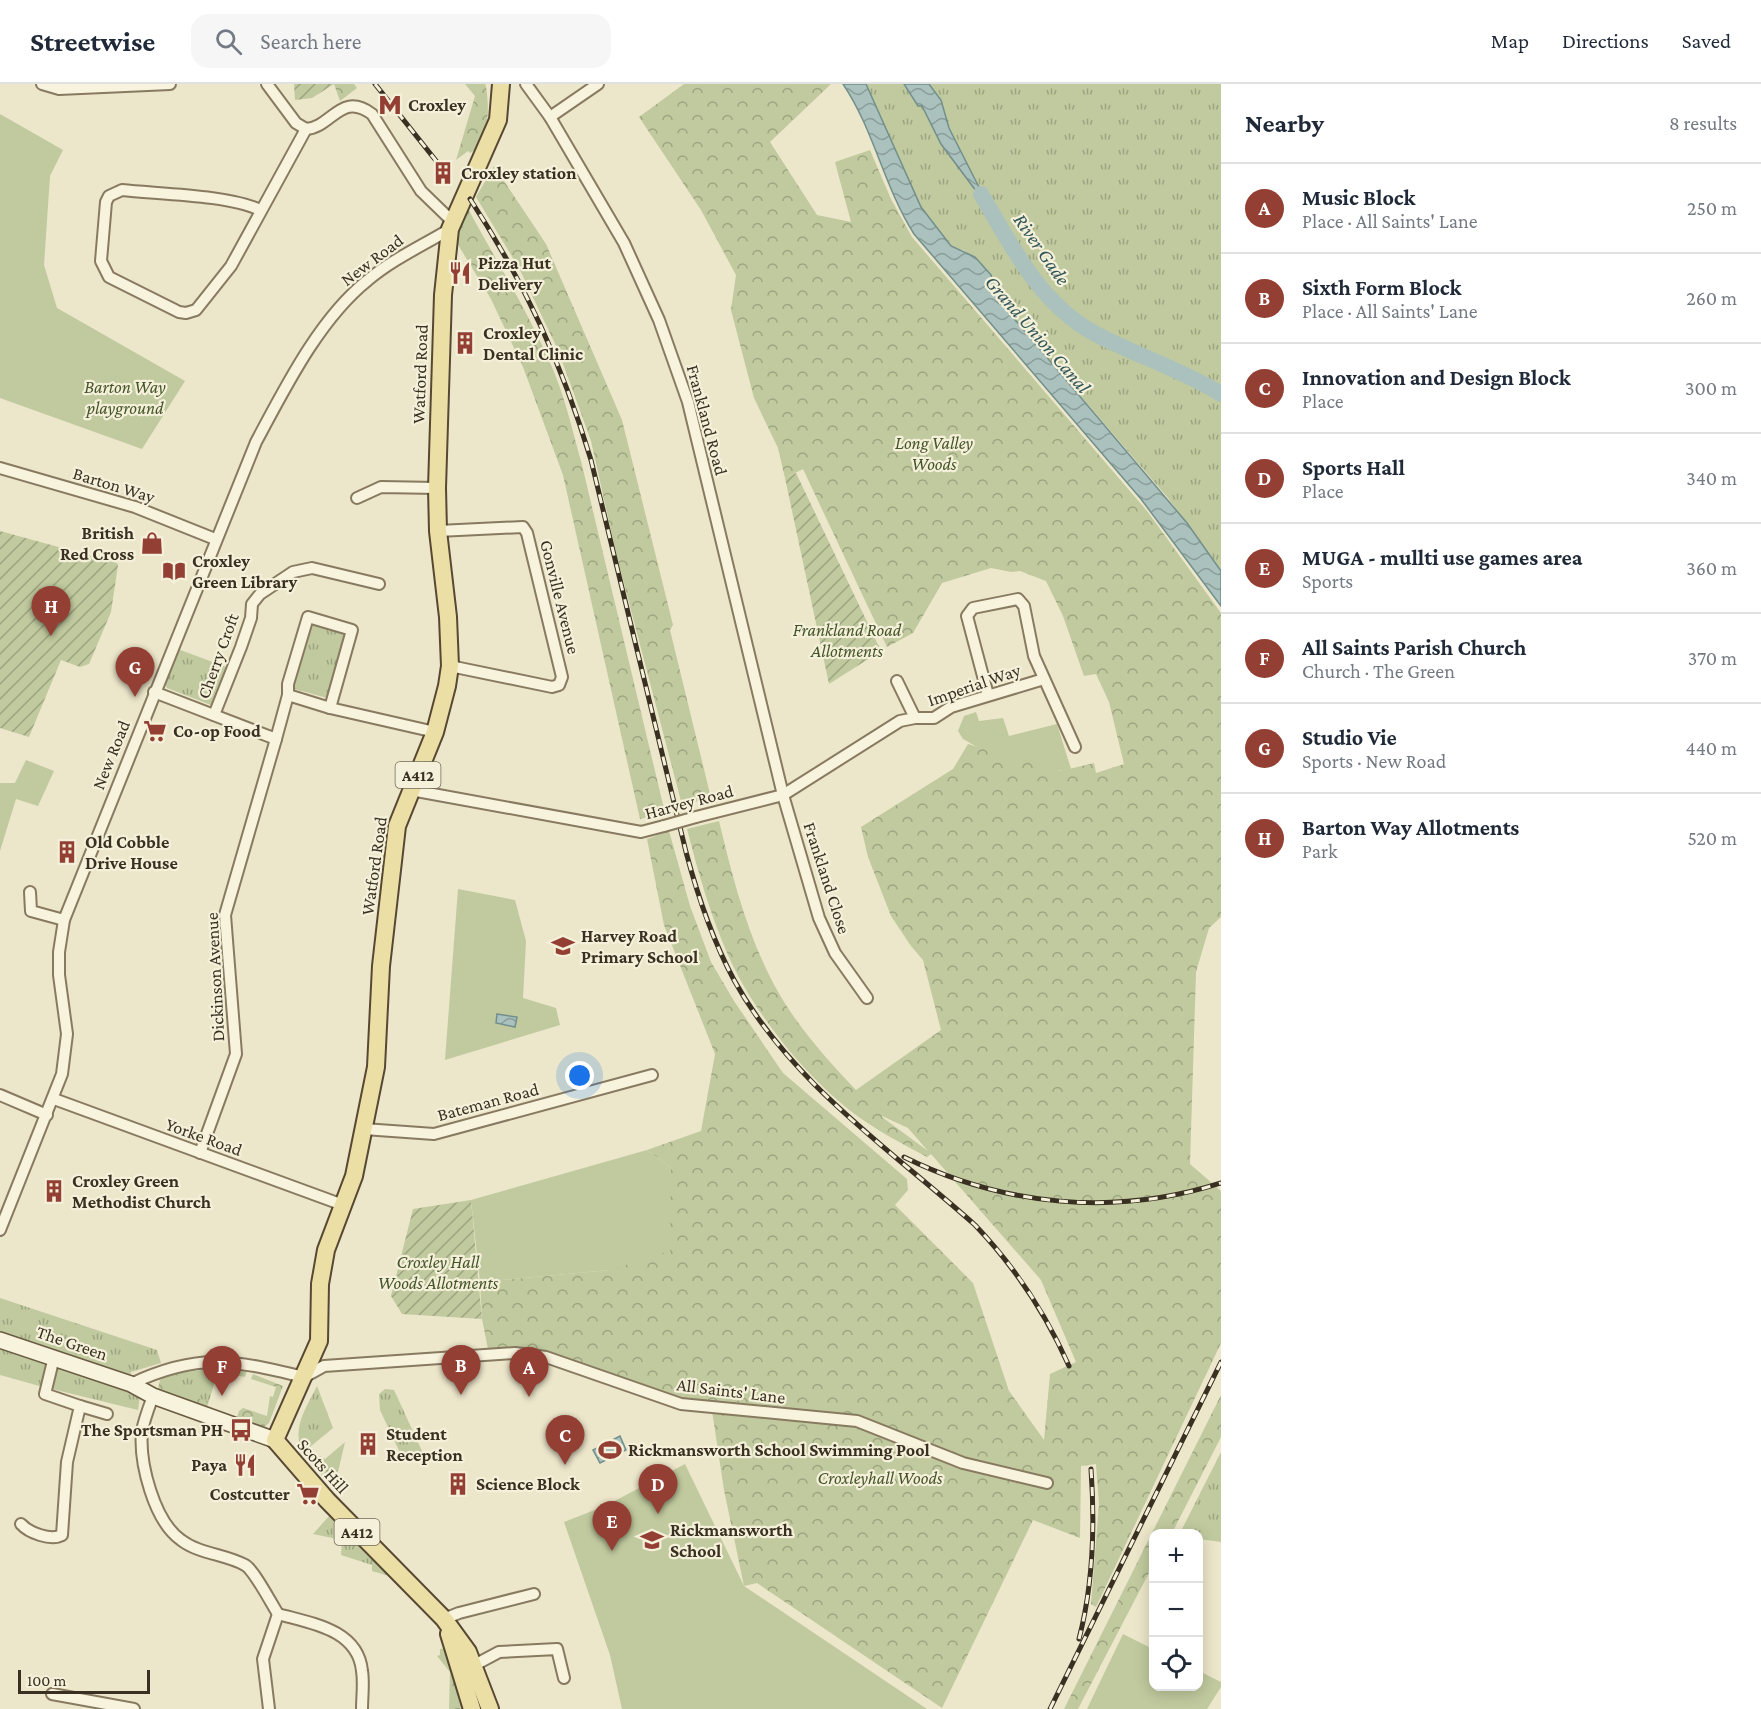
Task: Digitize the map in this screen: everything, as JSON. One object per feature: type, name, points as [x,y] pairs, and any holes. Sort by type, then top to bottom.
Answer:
[{"type":"main road","name":"Watford Road","points":[[274,1440],[319,1341],[322,1273],[326,1250],[354,1176],[375,1068],[381,966],[395,839],[400,817],[444,704],[450,666],[448,617],[438,531],[437,488],[442,301],[451,225],[496,126],[501,103],[501,84]]},
{"type":"main road","name":"Scots Hill","points":[[274,1440],[327,1500],[444,1619],[468,1652],[467,1669],[472,1709]]},
{"type":"main road","name":"Scots Hill","points":[[467,1669],[490,1709]]},
{"type":"street","points":[[42,84],[59,89],[170,84]]},
{"type":"street","points":[[267,84],[296,123],[306,129]]},
{"type":"street","name":"Frankland Road","points":[[526,84],[550,117],[624,243],[659,320],[684,391],[783,795]]},
{"type":"street","points":[[550,117],[595,85]]},
{"type":"street","points":[[260,210],[248,204],[122,190],[115,192],[106,202],[102,267],[109,277],[179,312],[191,312],[200,305],[231,266],[306,129],[317,126],[343,108],[359,107],[372,114],[421,191],[451,225]]},
{"type":"street","name":"New Road","points":[[0,1230],[54,1099],[67,1046],[67,1027],[59,975],[63,920],[215,539],[266,425],[329,320],[367,281],[451,225]]},
{"type":"street","name":"Barton Way","points":[[0,468],[135,507],[215,539]]},
{"type":"street","points":[[357,498],[381,487],[437,488]]},
{"type":"street","name":"Gonville Avenue","points":[[438,531],[523,527],[527,533],[562,677],[559,684],[552,687],[450,666]]},
{"type":"street","name":"Cherry Croft","points":[[214,715],[251,618],[252,604],[260,594],[293,572],[312,568],[379,584]]},
{"type":"street","points":[[988,695],[967,616],[977,607],[1012,598],[1021,602],[1034,656],[1075,747]]},
{"type":"street","name":"Dickinson Avenue","points":[[200,1153],[236,1054],[225,915],[276,739],[288,695],[288,684],[308,617],[352,630],[330,708]]},
{"type":"street","name":"Imperial Way","points":[[915,718],[934,718],[951,707],[975,702],[988,695],[1044,680]]},
{"type":"street","points":[[897,681],[915,718]]},
{"type":"street","points":[[154,692],[276,739]]},
{"type":"street","points":[[288,695],[330,708],[435,732]]},
{"type":"street","name":"Harvey Road","points":[[411,790],[641,832],[783,795],[900,721],[915,718]]},
{"type":"street","name":"Frankland Close","points":[[783,795],[819,918],[835,953],[867,998]]},
{"type":"street","points":[[30,892],[31,911],[63,920]]},
{"type":"street","name":"Bateman Road","points":[[364,1129],[434,1134],[652,1075]]},
{"type":"street","points":[[0,1095],[48,1115]]},
{"type":"street","name":"Yorke Road","points":[[54,1099],[343,1205]]},
{"type":"street","name":"The Green","points":[[0,1340],[131,1384],[153,1396],[274,1440]]},
{"type":"street","name":"All Saints' Lane","points":[[303,1377],[324,1366],[515,1353],[546,1357],[681,1404],[857,1421],[963,1463],[1047,1483]]},
{"type":"street","points":[[54,1357],[45,1394],[107,1414]]},
{"type":"street","points":[[131,1384],[163,1369],[206,1361],[246,1363],[303,1377]]},
{"type":"street","points":[[153,1396],[142,1431],[143,1463],[153,1498],[165,1523],[179,1540],[247,1566],[278,1614],[334,1629],[351,1646],[362,1668],[362,1709]]},
{"type":"street","points":[[21,1524],[31,1532],[53,1538],[62,1535],[66,1468],[80,1406]]},
{"type":"street","points":[[444,1619],[459,1612],[534,1594]]},
{"type":"street","points":[[269,1709],[263,1659],[278,1614]]},
{"type":"street","points":[[467,1669],[499,1652],[557,1649],[564,1678]]},
{"type":"street","points":[[52,1694],[134,1709]]},
{"type":"green space","points":[[294,84],[334,84],[312,98],[295,100]]},
{"type":"green space","points":[[334,84],[354,84],[357,88],[340,101]]},
{"type":"green space","points":[[465,84],[485,84],[488,103],[487,123],[482,141],[477,148],[470,153],[468,151],[456,160],[475,96]]},
{"type":"green space","name":"Croxleyhall Woods","points":[[684,84],[831,84],[770,142],[817,215],[851,222],[835,162],[870,150],[891,199],[912,237],[1147,511],[1221,613],[1221,917],[1209,928],[1196,972],[1190,1164],[1221,1191],[1221,1343],[1096,1607],[1091,1604],[1099,1504],[1096,1464],[1081,1466],[1080,1538],[1033,1520],[942,1708],[757,1583],[744,1586],[724,1490],[711,1404],[684,1401],[510,1348],[488,1349],[482,1319],[480,1282],[610,1270],[671,1168],[647,1150],[701,1131],[715,1054],[664,925],[647,839],[669,831],[690,906],[711,962],[734,1001],[783,1073],[907,1179],[908,1190],[895,1205],[973,1283],[1009,1391],[1044,1440],[1050,1374],[1076,1362],[1041,1280],[931,1154],[927,1157],[894,1139],[843,1105],[804,1067],[768,1023],[739,978],[728,955],[705,893],[687,829],[719,821],[745,916],[774,984],[810,1039],[856,1090],[941,1030],[923,960],[891,916],[868,857],[861,827],[953,769],[968,744],[1061,771],[1094,763],[1096,773],[1124,764],[1109,702],[1096,674],[1084,676],[1063,616],[1046,581],[1020,571],[1011,572],[991,568],[942,583],[913,633],[887,647],[803,469],[785,478],[778,448],[754,398],[731,310],[736,275],[701,210],[639,117]],"holes":[[[882,1116],[908,1128],[928,1151]]]},
{"type":"green space","points":[[866,84],[1221,84],[1221,572],[1168,498],[1000,302],[994,279],[965,251],[951,246],[921,207]]},
{"type":"green space","name":"Barton Way playground","points":[[0,114],[63,150],[50,176],[44,265],[57,308],[185,381],[142,449],[0,398]]},
{"type":"green space","points":[[494,166],[546,244],[622,420],[673,625],[670,630],[711,798],[682,805],[616,553],[591,441],[558,350],[519,268],[476,197]]},
{"type":"green space","points":[[467,207],[539,339],[563,397],[582,465],[665,813],[640,819],[563,475],[523,367],[491,299],[457,243],[456,230]]},
{"type":"green space","name":"Frankland Road Allotments","points":[[796,473],[881,651],[829,684],[785,478]]},
{"type":"green space","points":[[0,531],[118,565],[111,612],[89,664],[80,667],[61,660],[29,737],[0,728]]},
{"type":"green space","points":[[309,622],[346,632],[327,698],[291,688]]},
{"type":"green space","points":[[175,648],[226,667],[211,705],[167,688],[163,680]]},
{"type":"green space","points":[[976,712],[979,721],[1003,718],[1009,736],[1057,724],[1071,769],[1062,771],[1042,767],[977,747],[963,739],[958,731],[964,716]]},
{"type":"green space","points":[[26,760],[54,771],[38,806],[16,799],[0,851],[0,783],[15,783]]},
{"type":"green space","points":[[458,889],[515,900],[526,941],[523,998],[556,1008],[560,1025],[445,1060]]},
{"type":"green space","points":[[647,1150],[671,1168],[670,1251],[610,1270],[480,1282],[471,1200]]},
{"type":"green space","name":"Croxley Hall Woods Allotments","points":[[471,1200],[482,1319],[402,1314],[391,1296],[413,1209]]},
{"type":"green space","points":[[0,1298],[157,1350],[161,1363],[131,1372],[130,1378],[0,1336]]},
{"type":"green space","points":[[0,1346],[49,1363],[43,1387],[0,1375]]},
{"type":"green space","points":[[56,1367],[128,1389],[140,1396],[138,1410],[52,1389]]},
{"type":"green space","points":[[216,1368],[247,1371],[245,1377],[218,1372],[207,1407],[232,1416],[231,1420],[158,1390],[160,1380],[171,1374]]},
{"type":"green space","points":[[184,1371],[177,1393],[208,1401],[207,1407],[232,1416],[231,1420],[161,1395],[159,1384],[161,1380],[168,1375]]},
{"type":"green space","points":[[253,1374],[283,1386],[269,1423],[264,1427],[236,1421],[239,1411],[243,1408],[267,1416],[270,1396],[273,1397],[276,1387],[251,1379]]},
{"type":"green space","points":[[317,1386],[333,1428],[310,1447],[312,1453],[308,1457],[299,1439],[300,1422]]},
{"type":"green space","points":[[385,1389],[394,1390],[422,1451],[418,1460],[409,1461],[402,1457],[380,1410],[379,1394]]},
{"type":"green space","points":[[1221,1395],[1221,1437],[1174,1529],[1154,1529]]},
{"type":"green space","points":[[345,1442],[337,1476],[329,1484],[313,1464],[320,1456],[325,1459]]},
{"type":"green space","points":[[1221,1452],[1221,1542],[1203,1540],[1203,1529],[1182,1529]]},
{"type":"green space","points":[[685,1464],[744,1586],[927,1709],[622,1709],[610,1655],[564,1522],[605,1506]]},
{"type":"green space","points":[[315,1494],[396,1578],[372,1571],[372,1565],[341,1555],[342,1540],[313,1534],[330,1515],[312,1498]]},
{"type":"green space","points":[[1149,1539],[1149,1573],[1078,1709],[1064,1709]]},
{"type":"green space","points":[[1123,1634],[1149,1647],[1149,1691],[1203,1691],[1203,1673],[1221,1682],[1221,1687],[1207,1709],[1087,1709]]},
{"type":"green space","points":[[448,1648],[467,1709],[449,1709],[450,1672],[437,1656],[440,1655],[440,1649]]},
{"type":"water","points":[[843,84],[866,84],[921,207],[951,246],[975,257],[991,275],[1000,302],[1187,523],[1221,571],[1221,606],[1141,499],[914,234],[895,197],[863,120]]},
{"type":"water","points":[[904,84],[929,84],[941,100],[949,128],[991,211],[941,144],[922,106],[918,106]]},
{"type":"water","points":[[497,1014],[517,1017],[515,1027],[496,1023]]},
{"type":"water","name":"Rickmansworth School Swimming Pool","points":[[620,1436],[626,1450],[600,1463],[593,1450]]},
{"type":"waterway","name":"River Gade","points":[[981,194],[1015,252],[1041,289],[1073,320],[1092,332],[1190,377],[1221,394]]},
{"type":"railway","points":[[375,84],[441,167]]},
{"type":"railway","points":[[470,199],[525,293],[554,357],[580,425],[591,460],[686,852],[712,933],[726,965],[757,1017],[783,1051],[812,1082],[876,1141],[975,1225],[990,1241],[1028,1291],[1050,1327],[1069,1366]]},
{"type":"railway","points":[[904,1157],[942,1174],[980,1187],[1020,1196],[1060,1201],[1100,1203],[1141,1200],[1181,1194],[1221,1183]]},
{"type":"railway","points":[[1050,1709],[1221,1362]]},
{"type":"railway","points":[[1079,1639],[1092,1555],[1091,1469]]},
{"type":"place","name":"Croxley","points":[[390,105]]},
{"type":"place","name":"Croxley station","points":[[443,173]]},
{"type":"place","name":"Pizza Hut Delivery","points":[[460,273]]},
{"type":"place","name":"Croxley Dental Clinic","points":[[465,343]]},
{"type":"place","name":"British Red Cross","points":[[152,543]]},
{"type":"place","name":"Croxley Green Library","points":[[174,571]]},
{"type":"place","name":"Barton Way Allotments","points":[[51,636]]},
{"type":"place","name":"Studio Vie","points":[[135,697]]},
{"type":"place","name":"Co-op Food","points":[[155,731]]},
{"type":"place","name":"Old Cobble Drive House","points":[[67,852]]},
{"type":"place","name":"Harvey Road Primary School","points":[[563,946]]},
{"type":"place","name":"Croxley Green Methodist Church","points":[[54,1191]]},
{"type":"place","name":"Sixth Form Block","points":[[461,1395]]},
{"type":"place","name":"All Saints Parish Church","points":[[222,1396]]},
{"type":"place","name":"Music Block","points":[[529,1397]]},
{"type":"place","name":"The Sportsman PH","points":[[241,1430]]},
{"type":"place","name":"Student Reception","points":[[368,1444]]},
{"type":"place","name":"Rickmansworth School Swimming Pool","points":[[610,1450]]},
{"type":"place","name":"Paya","points":[[245,1465]]},
{"type":"place","name":"Innovation and Design Block","points":[[565,1465]]},
{"type":"place","name":"Science Block","points":[[458,1484]]},
{"type":"place","name":"Costcutter","points":[[308,1494]]},
{"type":"place","name":"Sports Hall","points":[[658,1514]]},
{"type":"place","name":"Rickmansworth School","points":[[652,1540]]},
{"type":"place","name":"MUGA - mullti use games area","points":[[612,1551]]},
{"type":"water label","name":"Grand Union Canal","points":[[1038,334]]},
{"type":"park label","name":"Long Valley Woods","points":[[934,454]]}]
